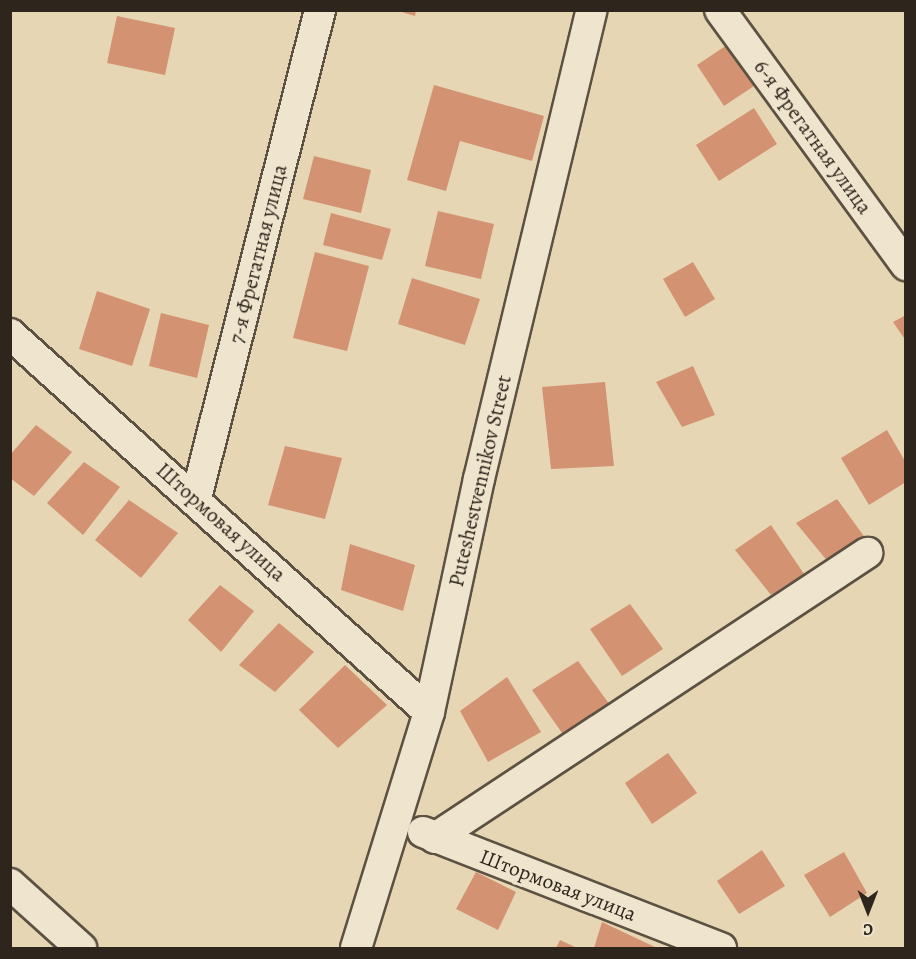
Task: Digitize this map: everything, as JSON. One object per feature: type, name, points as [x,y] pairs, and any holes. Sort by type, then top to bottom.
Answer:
[{"type":"street","name":"7-я Фрегатная улица","points":[[196,498],[320,10]]},
{"type":"street","name":"Puteshestvennikov Street","points":[[356,948],[429,712],[479,478],[592,10]]},
{"type":"street","name":"6-я Фрегатная улица","points":[[720,10],[906,265]]},
{"type":"street","name":"Штормовая улица","points":[[10,334],[196,498],[429,712]]},
{"type":"street","points":[[435,838],[867,553]]},
{"type":"street","name":"Штормовая улица","points":[[396,819],[435,838],[721,948]]},
{"type":"street","points":[[10,884],[81,948]]},
{"type":"building","points":[[395,10],[416,10],[415,16]]},
{"type":"building","points":[[117,16],[175,28],[165,75],[107,63]]},
{"type":"building","points":[[727,45],[754,86],[724,106],[697,65]]},
{"type":"building","points":[[434,85],[544,116],[532,161],[460,141],[446,191],[407,180]]},
{"type":"building","points":[[754,108],[777,144],[719,181],[696,145]]},
{"type":"building","points":[[314,156],[371,170],[361,213],[303,199]]},
{"type":"building","points":[[438,211],[494,224],[481,279],[425,266]]},
{"type":"building","points":[[331,213],[391,229],[382,260],[323,245]]},
{"type":"building","points":[[315,252],[369,266],[347,351],[293,338]]},
{"type":"building","points":[[693,262],[715,299],[685,317],[663,279]]},
{"type":"building","points":[[412,278],[480,299],[465,345],[398,324]]},
{"type":"building","points":[[97,291],[150,309],[132,366],[79,349]]},
{"type":"building","points":[[161,313],[209,325],[197,378],[149,366]]},
{"type":"building","points":[[906,315],[906,341],[893,322]]},
{"type":"building","points":[[693,366],[715,415],[682,427],[656,382]]},
{"type":"building","points":[[605,382],[614,466],[551,469],[542,387]]},
{"type":"building","points":[[36,425],[72,452],[34,496],[10,478],[10,455]]},
{"type":"building","points":[[887,430],[906,463],[906,482],[869,505],[841,458]]},
{"type":"building","points":[[285,446],[342,458],[325,519],[268,505]]},
{"type":"building","points":[[84,462],[120,487],[83,535],[47,503]]},
{"type":"building","points":[[837,499],[866,539],[829,563],[796,523]]},
{"type":"building","points":[[129,500],[178,533],[141,578],[95,540]]},
{"type":"building","points":[[771,525],[804,574],[771,595],[735,550]]},
{"type":"building","points":[[350,544],[415,565],[403,611],[341,590]]},
{"type":"building","points":[[220,585],[254,611],[221,652],[188,620]]},
{"type":"building","points":[[630,604],[663,649],[622,676],[590,629]]},
{"type":"building","points":[[279,623],[314,652],[275,692],[239,665]]},
{"type":"building","points":[[578,661],[610,705],[562,733],[532,690]]},
{"type":"building","points":[[345,665],[387,705],[338,748],[299,710]]},
{"type":"building","points":[[507,677],[541,732],[488,762],[460,711]]},
{"type":"building","points":[[668,753],[697,793],[652,824],[625,783]]},
{"type":"building","points":[[762,850],[785,886],[739,914],[717,881]]},
{"type":"building","points":[[844,852],[867,893],[830,917],[804,875]]},
{"type":"building","points":[[476,872],[516,892],[498,930],[456,909]]},
{"type":"building","points":[[602,922],[657,948],[594,948]]},
{"type":"building","points":[[560,940],[577,948],[556,948]]}]
